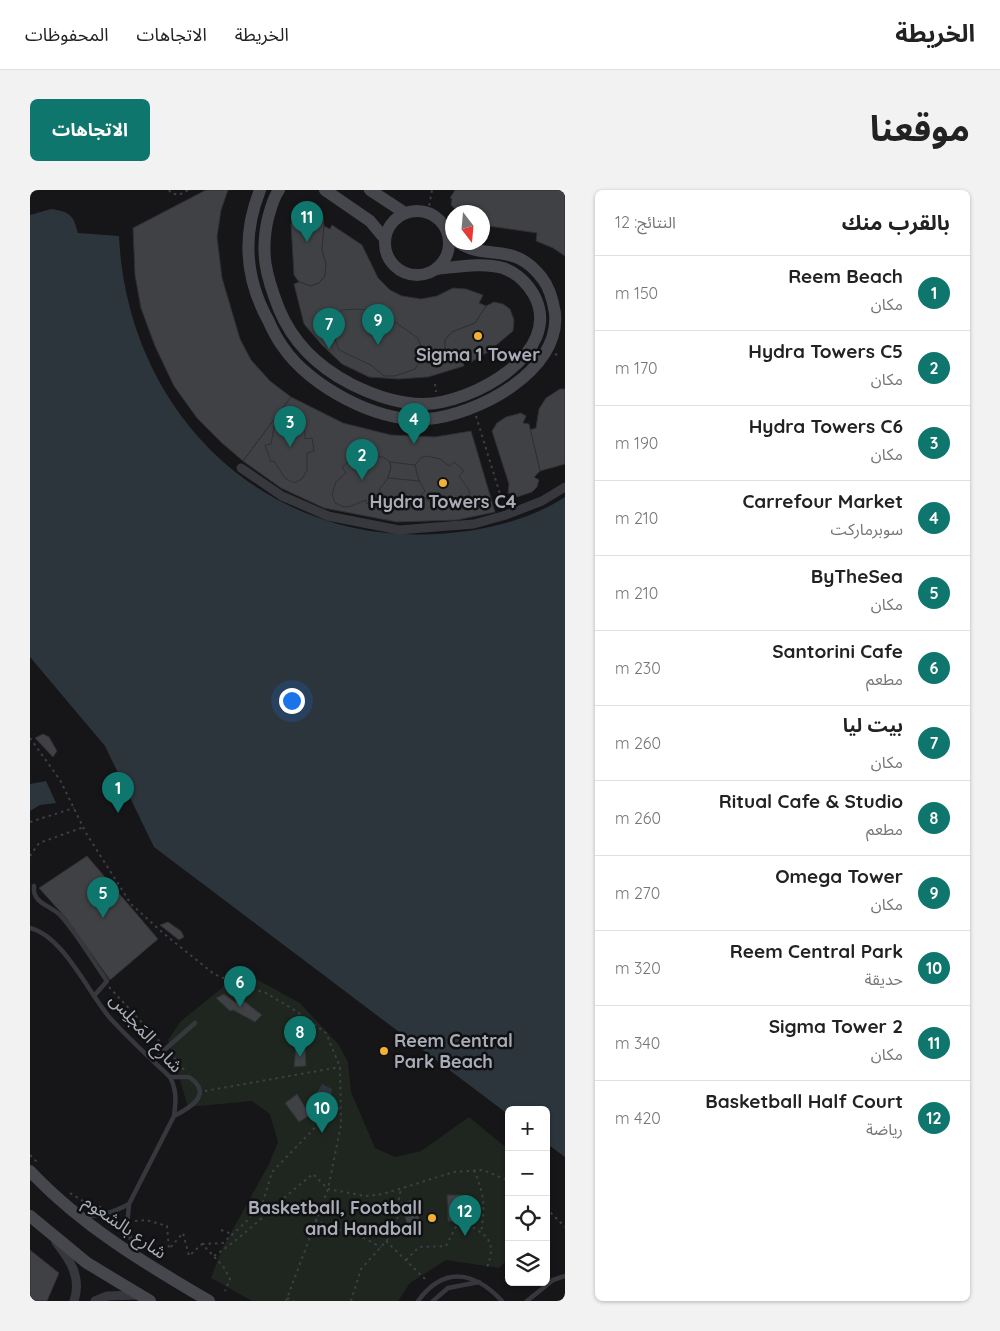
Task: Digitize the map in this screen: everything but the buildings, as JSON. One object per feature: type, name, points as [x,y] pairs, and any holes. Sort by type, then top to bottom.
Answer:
[{"type":"street","points":[[260,190],[250,221],[247,239],[250,276],[268,322],[283,348],[297,362],[340,395],[362,406],[389,415],[426,419],[446,416],[473,406],[508,388],[538,365],[551,342],[555,319],[554,305],[542,278],[526,262],[510,254],[480,250]]},
{"type":"street","points":[[279,190],[270,209],[263,256],[280,311],[296,340],[308,353],[334,373],[361,388],[408,403],[442,402],[488,385],[511,369],[532,347],[538,332],[540,314],[536,299],[523,280],[503,268],[488,266],[436,269],[426,274],[405,273],[389,259],[385,250],[384,239],[392,223],[405,212]]},
{"type":"street","points":[[325,190],[370,221],[384,239]]},
{"type":"street","points":[[370,190],[405,212],[428,212],[445,227]]},
{"type":"street","points":[[436,269],[448,250]]},
{"type":"street","points":[[242,468],[282,496],[328,516],[399,530],[474,524],[506,515],[542,500],[565,487]]},
{"type":"street","name":"شارع بالشعوم","points":[[36,1169],[75,1214],[140,1261],[208,1301]]},
{"type":"street","points":[[30,1216],[121,1290],[145,1298]]},
{"type":"street","points":[[48,1232],[74,1267],[77,1282],[74,1301]]},
{"type":"street","points":[[95,1301],[121,1290]]},
{"type":"lane","points":[[34,886],[33,894],[37,900],[60,915],[107,981],[94,996]]},
{"type":"lane","name":"شارع المَجلِس","points":[[30,928],[42,931],[54,942],[110,1017],[170,1078],[175,1088],[174,1116],[129,1204],[127,1228],[130,1242],[140,1261]]},
{"type":"lane","points":[[153,1060],[195,1023]]},
{"type":"lane","points":[[170,1078],[189,1078],[194,1081],[199,1092],[194,1106],[174,1116]]},
{"type":"lane","points":[[75,1214],[98,1216],[114,1212],[129,1204]]},
{"type":"lane","points":[[418,1301],[429,1288],[440,1281],[454,1276],[466,1276],[480,1282],[499,1300]]},
{"type":"lane","points":[[527,1301],[553,1280],[565,1276]]},
{"type":"lane","points":[[433,1301],[448,1288],[480,1282]]},
{"type":"path","points":[[169,190],[171,193],[179,195],[188,190]]},
{"type":"path","points":[[428,212],[432,190]]},
{"type":"path","points":[[473,406],[506,515]]},
{"type":"path","points":[[30,738],[60,780],[110,874],[137,910],[163,934],[214,974],[266,994],[296,1011],[326,1033],[340,1067],[341,1109],[335,1159],[328,1189],[287,1300],[294,1301]]},
{"type":"path","points":[[30,822],[74,808]]},
{"type":"path","points":[[30,856],[39,843],[84,827]]},
{"type":"path","points":[[106,984],[127,1009],[189,1072],[189,1078]]},
{"type":"path","points":[[199,1092],[340,1067]]},
{"type":"path","points":[[130,1221],[146,1220],[167,1226],[169,1249],[183,1233],[189,1256],[202,1244],[223,1243],[250,1216],[255,1207],[263,1202],[272,1172],[333,1109],[341,1109]]},
{"type":"path","points":[[30,1155],[36,1169]]},
{"type":"path","points":[[474,1170],[484,1194],[485,1208],[481,1233]]},
{"type":"path","points":[[214,1256],[232,1244],[280,1200],[312,1174],[328,1189],[365,1196],[401,1189],[454,1172],[484,1170],[505,1179]]},
{"type":"path","points":[[351,1301],[361,1269],[398,1228],[397,1208],[401,1189]]},
{"type":"path","points":[[70,1193],[88,1204],[105,1208]]},
{"type":"path","points":[[550,1212],[565,1227]]},
{"type":"path","points":[[111,1217],[122,1223]]},
{"type":"path","points":[[316,1219],[331,1228],[354,1233],[381,1247]]},
{"type":"path","points":[[406,1260],[419,1247],[446,1246],[460,1220],[488,1238],[492,1245],[492,1254],[486,1270]]},
{"type":"path","points":[[221,1230],[232,1234]]},
{"type":"path","points":[[386,1241],[425,1278]]},
{"type":"path","points":[[202,1244],[224,1266],[230,1279],[224,1291]]},
{"type":"shaded area","points":[[51,209],[63,211],[73,218],[78,233],[119,236],[128,299],[147,357],[176,409],[214,454],[260,490],[313,516],[372,531],[436,534],[470,531],[503,524],[535,513],[565,497],[565,1157],[550,1146],[550,1106],[505,1106],[505,1112],[154,847],[105,746],[30,657],[30,215]]},
{"type":"shaded area","points":[[46,781],[56,803],[40,805],[30,811],[30,784]]},
{"type":"shaded area","points":[[234,967],[300,1003],[339,1045],[348,1062],[351,1092],[375,1148],[395,1157],[421,1151],[469,1117],[505,1147],[505,1262],[499,1268],[446,1260],[410,1283],[398,1301],[252,1301],[211,1278],[221,1251],[269,1164],[278,1142],[270,1114],[252,1101],[188,1107],[168,1040],[181,1021],[222,988]]},
{"type":"shaded area","points":[[322,1084],[332,1089],[331,1097],[319,1108],[313,1107],[312,1101]]},
{"type":"place","name":"Sigma Tower 2","points":[[307,242]]},
{"type":"place","name":"Sigma 1 Tower","points":[[478,336]]},
{"type":"place","name":"Omega Tower","points":[[378,345]]},
{"type":"place","name":"بيت ليا","points":[[329,349]]},
{"type":"place","name":"Carrefour Market","points":[[414,444]]},
{"type":"place","name":"Hydra Towers C6","points":[[290,447]]},
{"type":"place","name":"Hydra Towers C5","points":[[362,480]]},
{"type":"place","name":"Hydra Towers C4","points":[[443,483]]},
{"type":"place","name":"Reem Beach","points":[[118,813]]},
{"type":"place","name":"ByTheSea","points":[[103,918]]},
{"type":"place","name":"Santorini Cafe","points":[[240,1007]]},
{"type":"place","name":"Reem Central Park Beach","points":[[384,1051]]},
{"type":"place","name":"Ritual Cafe & Studio","points":[[300,1057]]},
{"type":"place","name":"Reem Central Park","points":[[322,1133]]},
{"type":"place","name":"Basketball, Football and Handball","points":[[432,1218]]},
{"type":"place","name":"Basketball Half Court","points":[[465,1236]]}]
